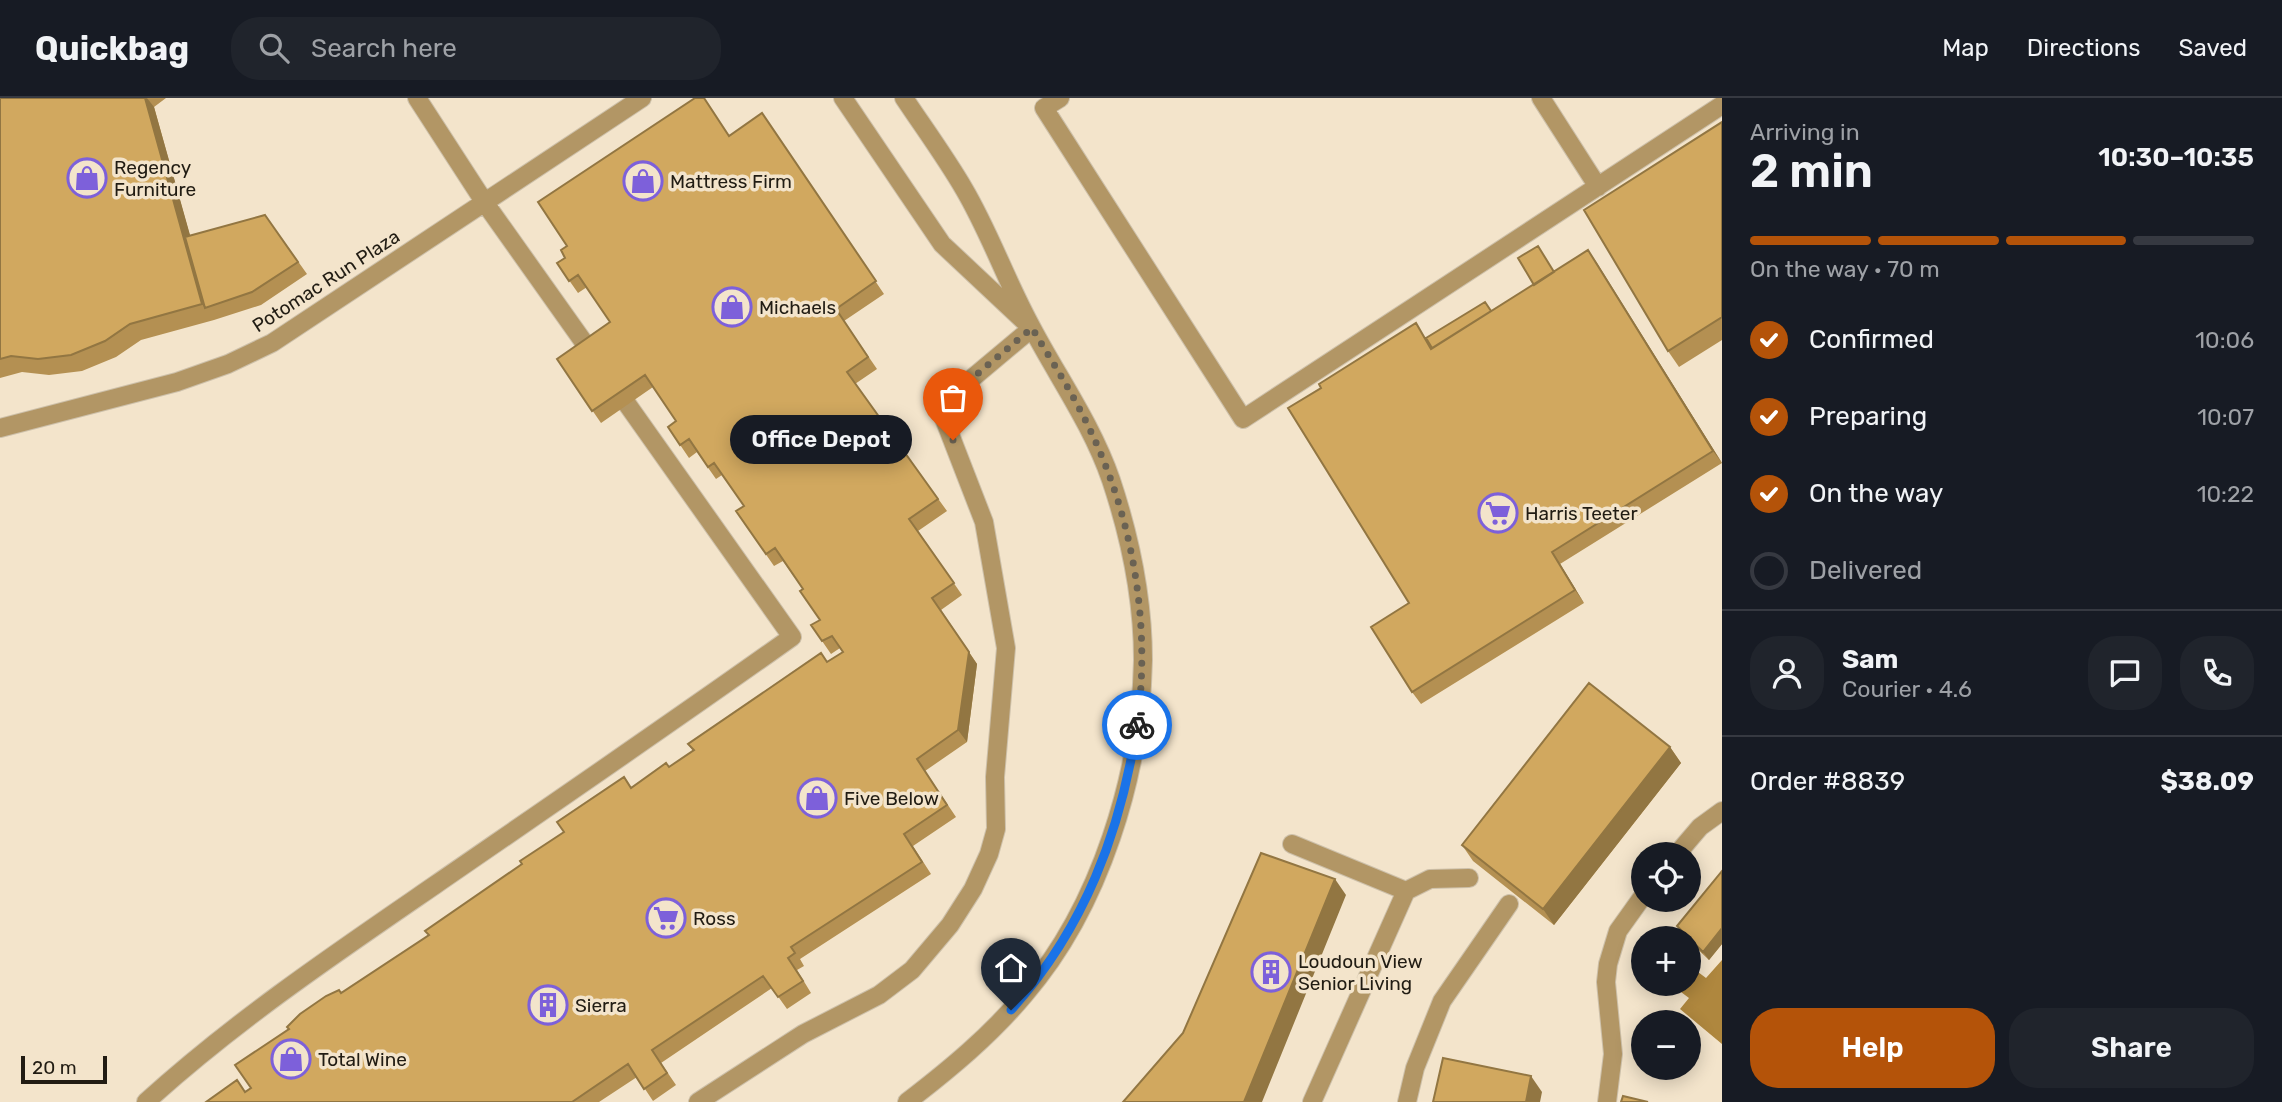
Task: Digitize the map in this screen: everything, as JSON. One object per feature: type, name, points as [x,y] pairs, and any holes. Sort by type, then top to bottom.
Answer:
[{"type":"street","points":[[146,1102],[219,1039],[343,949],[792,637],[485,204],[417,98]]},
{"type":"street","name":"Potomac Run Plaza","points":[[0,428],[177,382],[228,364],[272,343],[642,98]]},
{"type":"street","points":[[843,98],[942,244],[1032,328]]},
{"type":"street","points":[[904,98],[965,190],[1032,328],[1092,434],[1110,479],[1127,536],[1139,610],[1143,659],[1130,772],[1114,832],[1093,885],[1060,946],[1027,992],[995,1028],[952,1067],[907,1102]]},
{"type":"street","points":[[1060,98],[1044,108],[1243,419],[1722,104]]},
{"type":"street","points":[[1541,98],[1598,187]]},
{"type":"street","points":[[698,1102],[803,1034],[879,995],[912,970],[950,925],[973,889],[989,854],[996,829],[995,778],[1006,648],[984,522],[939,406],[1032,328]]},
{"type":"street","points":[[1687,842],[1700,827],[1722,811]]},
{"type":"street","points":[[1292,844],[1406,891]]},
{"type":"street","points":[[1311,1102],[1406,891],[1430,879],[1469,878]]},
{"type":"street","points":[[1407,1102],[1415,1068],[1442,1000],[1509,904]]},
{"type":"street","points":[[1607,1102],[1613,1054],[1606,982],[1608,964],[1619,931],[1632,912]]},
{"type":"shaded area","points":[[1722,960],[1722,1044],[1701,1026],[1701,1010],[1680,1009],[1689,998],[1686,996],[1701,996],[1701,974],[1706,978]]},
{"type":"building","name":"Regency Furniture","points":[[0,98],[145,98],[202,304],[130,324],[105,341],[71,355],[38,359],[11,356],[0,359]]},
{"type":"building","points":[[695,98],[704,98],[729,136],[762,113],[876,281],[836,309],[868,357],[847,372],[938,499],[909,519],[954,583],[932,598],[969,652],[958,730],[917,759],[947,805],[904,834],[922,862],[791,947],[795,953],[788,958],[803,981],[778,997],[763,976],[652,1050],[667,1073],[644,1089],[628,1064],[572,1102],[206,1102],[237,1080],[245,1092],[251,1088],[235,1065],[289,1029],[287,1027],[300,1014],[326,996],[339,990],[341,993],[429,935],[425,931],[564,832],[557,822],[624,777],[631,788],[666,763],[669,767],[694,750],[688,744],[821,653],[827,662],[843,652],[832,636],[822,641],[811,625],[820,620],[800,591],[803,589],[775,548],[766,554],[736,511],[744,506],[714,463],[708,467],[689,439],[680,445],[668,427],[676,421],[645,375],[592,411],[557,359],[610,322],[578,275],[569,281],[557,263],[565,258],[561,250],[567,246],[538,202]]},
{"type":"building","points":[[1722,122],[1722,317],[1668,351],[1584,210]]},
{"type":"building","points":[[265,215],[298,262],[252,292],[205,308],[185,237]]},
{"type":"building","points":[[1538,246],[1554,272],[1534,285],[1518,258]]},
{"type":"building","name":"Harris Teeter","points":[[1588,250],[1713,451],[1552,552],[1575,590],[1412,692],[1371,627],[1409,603],[1288,408],[1321,388],[1319,384],[1416,323],[1431,349]]},
{"type":"building","points":[[1485,302],[1491,311],[1432,348],[1426,338]]},
{"type":"building","points":[[1589,683],[1670,747],[1543,909],[1462,845]]},
{"type":"building","name":"Loudoun View Senior Living","points":[[1261,853],[1335,879],[1244,1102],[1123,1102],[1183,1033]]},
{"type":"building","points":[[1722,871],[1722,928],[1703,952],[1701,926],[1677,926],[1688,912],[1701,912],[1701,897]]},
{"type":"building","points":[[1443,1058],[1531,1076],[1526,1102],[1433,1102]]},
{"type":"building","points":[[1623,1096],[1648,1102],[1621,1102]]},
{"type":"way so far","points":[[953,440],[939,406],[1032,328],[1092,434],[1124,522],[1133,563],[1143,659],[1137,725]]},
{"type":"place","name":"Regency Furniture","points":[[87,178]]},
{"type":"place","name":"Mattress Firm","points":[[643,181]]},
{"type":"place","name":"Michaels","points":[[732,307]]},
{"type":"place","name":"Office Depot","points":[[953,440]]},
{"type":"place","name":"Harris Teeter","points":[[1498,513]]},
{"type":"place","name":"Five Below","points":[[817,798]]},
{"type":"place","name":"Ross","points":[[666,918]]},
{"type":"place","name":"Loudoun View Senior Living","points":[[1271,972]]},
{"type":"place","name":"Sierra","points":[[548,1005]]},
{"type":"place","name":"Total Wine","points":[[291,1059]]},
{"type":"route","points":[[1011,1010],[1060,946],[1093,885],[1114,832],[1130,772],[1137,725]]}]
